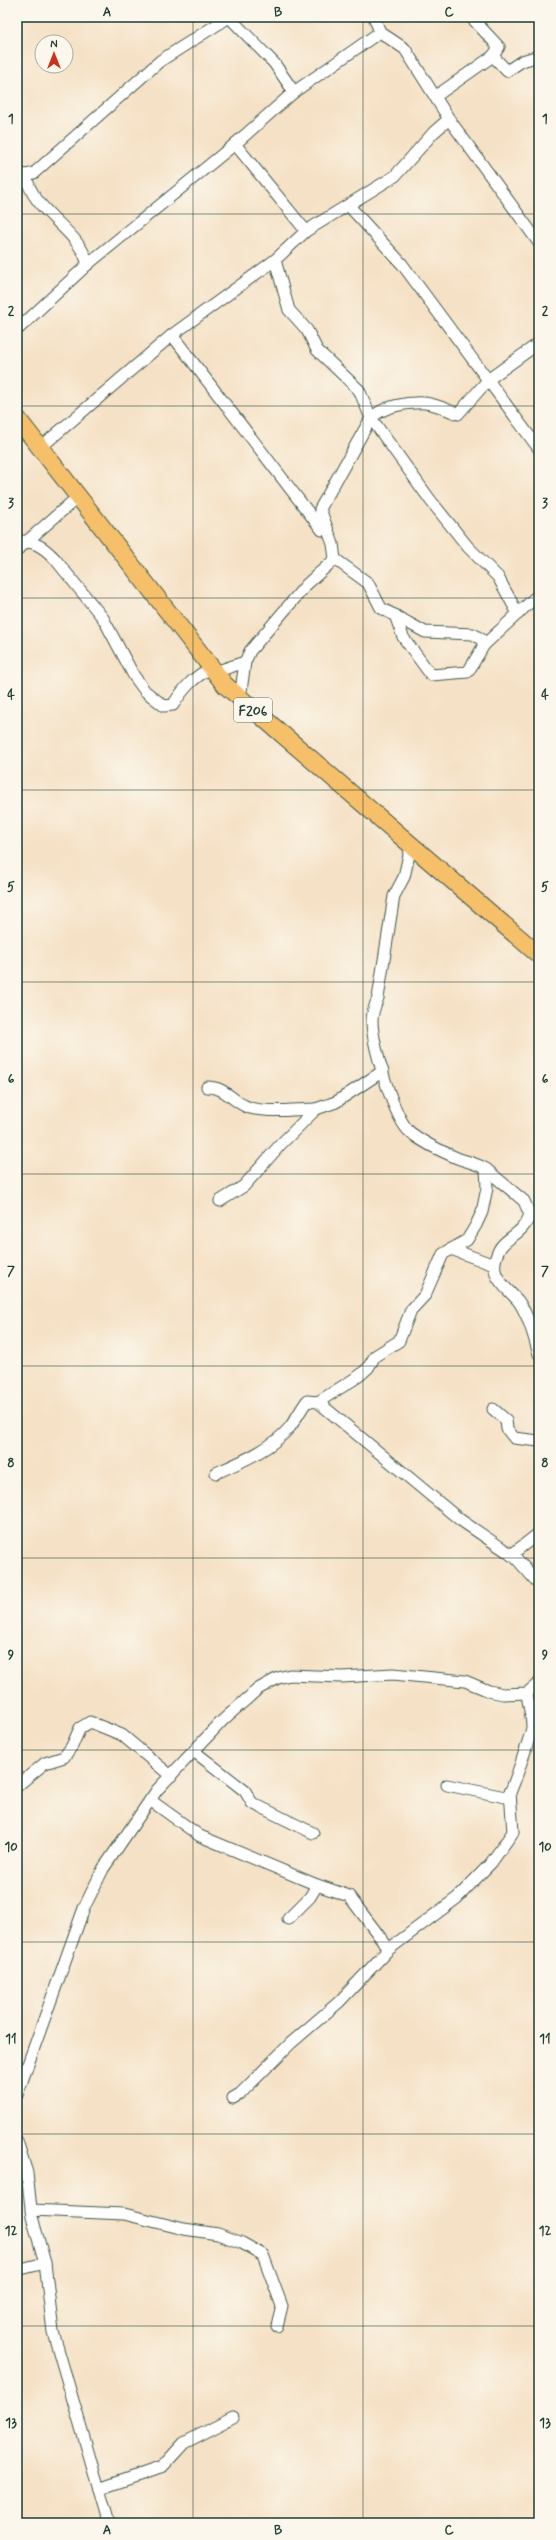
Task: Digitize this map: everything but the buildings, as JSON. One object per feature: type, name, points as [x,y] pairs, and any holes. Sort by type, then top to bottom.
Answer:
[{"type":"main road","name":"F206","points":[[17,418],[213,670],[240,698],[539,955]]},
{"type":"street","points":[[88,264],[82,248],[31,194],[21,175],[34,173],[160,62],[229,17],[271,60],[294,92]]},
{"type":"street","points":[[374,17],[380,32],[405,49],[436,96],[449,119],[539,243]]},
{"type":"street","points":[[436,96],[493,56],[500,47],[471,17]]},
{"type":"street","points":[[17,330],[88,264],[235,144],[294,92],[380,32]]},
{"type":"street","points":[[493,56],[508,71],[522,61],[539,56]]},
{"type":"street","points":[[41,447],[172,335],[275,260],[306,231],[349,206],[402,171],[434,132],[449,119]]},
{"type":"street","points":[[235,144],[306,231]]},
{"type":"street","points":[[349,206],[402,264],[489,379],[539,449]]},
{"type":"street","points":[[275,260],[289,310],[307,330],[317,350],[359,390],[371,418],[436,507],[468,547],[498,577],[518,614]]},
{"type":"street","points":[[172,335],[333,544]]},
{"type":"street","points":[[484,645],[481,639],[473,634],[426,632],[377,604],[368,583],[336,559],[333,544],[320,510],[371,418],[385,408],[424,403],[458,414],[489,379],[539,343]]},
{"type":"street","points":[[17,550],[79,496]]},
{"type":"street","points":[[17,541],[29,540],[46,550],[103,618],[134,676],[145,691],[164,706],[173,704],[184,688],[204,671],[245,662]]},
{"type":"street","points":[[240,698],[245,662],[250,652],[307,584],[336,559]]},
{"type":"street","points":[[395,615],[403,637],[431,675],[468,672],[484,645],[539,594]]},
{"type":"street","points":[[411,846],[404,878],[394,896],[378,998],[373,1013],[373,1031],[383,1071],[397,1113],[411,1133],[458,1158],[476,1163],[486,1169],[524,1201],[530,1214],[525,1227],[499,1248],[494,1265],[496,1274],[501,1283],[520,1303],[539,1354]]},
{"type":"street","points":[[220,1201],[244,1186],[280,1145],[316,1109],[344,1097],[383,1071]]},
{"type":"street","points":[[207,1087],[218,1087],[246,1106],[261,1110],[316,1109]]},
{"type":"street","points":[[318,1402],[359,1376],[375,1356],[399,1341],[411,1310],[425,1295],[443,1254],[467,1240],[482,1212],[487,1188],[486,1169]]},
{"type":"street","points":[[451,1249],[494,1265]]},
{"type":"street","points":[[216,1474],[239,1463],[276,1440],[290,1428],[307,1401],[318,1402],[459,1519],[511,1555],[539,1584]]},
{"type":"street","points":[[493,1409],[506,1420],[507,1429],[514,1438],[539,1441]]},
{"type":"street","points":[[511,1555],[539,1533]]},
{"type":"street","points":[[17,2095],[39,2028],[93,1888],[103,1869],[150,1800],[223,1720],[258,1689],[278,1678],[290,1675],[342,1677],[393,1674],[465,1681],[489,1691],[503,1694],[527,1693],[539,1683]]},
{"type":"street","points":[[233,2098],[240,2094],[291,2043],[339,2002],[389,1949],[457,1898],[491,1863],[513,1832],[510,1798],[522,1754],[531,1738],[532,1728],[527,1693]]},
{"type":"street","points":[[17,1786],[46,1763],[64,1757],[72,1746],[80,1728],[90,1722],[122,1735],[171,1776]]},
{"type":"street","points":[[195,1752],[245,1791],[256,1806],[313,1833]]},
{"type":"street","points":[[447,1785],[510,1798]]},
{"type":"street","points":[[150,1800],[200,1836],[317,1885],[349,1896],[389,1949]]},
{"type":"street","points":[[288,1919],[310,1897],[317,1885]]},
{"type":"street","points":[[17,2142],[26,2173],[31,2210],[45,2262],[53,2332],[109,2523]]},
{"type":"street","points":[[31,2210],[124,2214],[184,2229],[218,2234],[242,2243],[262,2255],[282,2306],[278,2326]]},
{"type":"street","points":[[17,2270],[45,2262]]},
{"type":"street","points":[[99,2488],[162,2467],[184,2443],[233,2418]]}]
